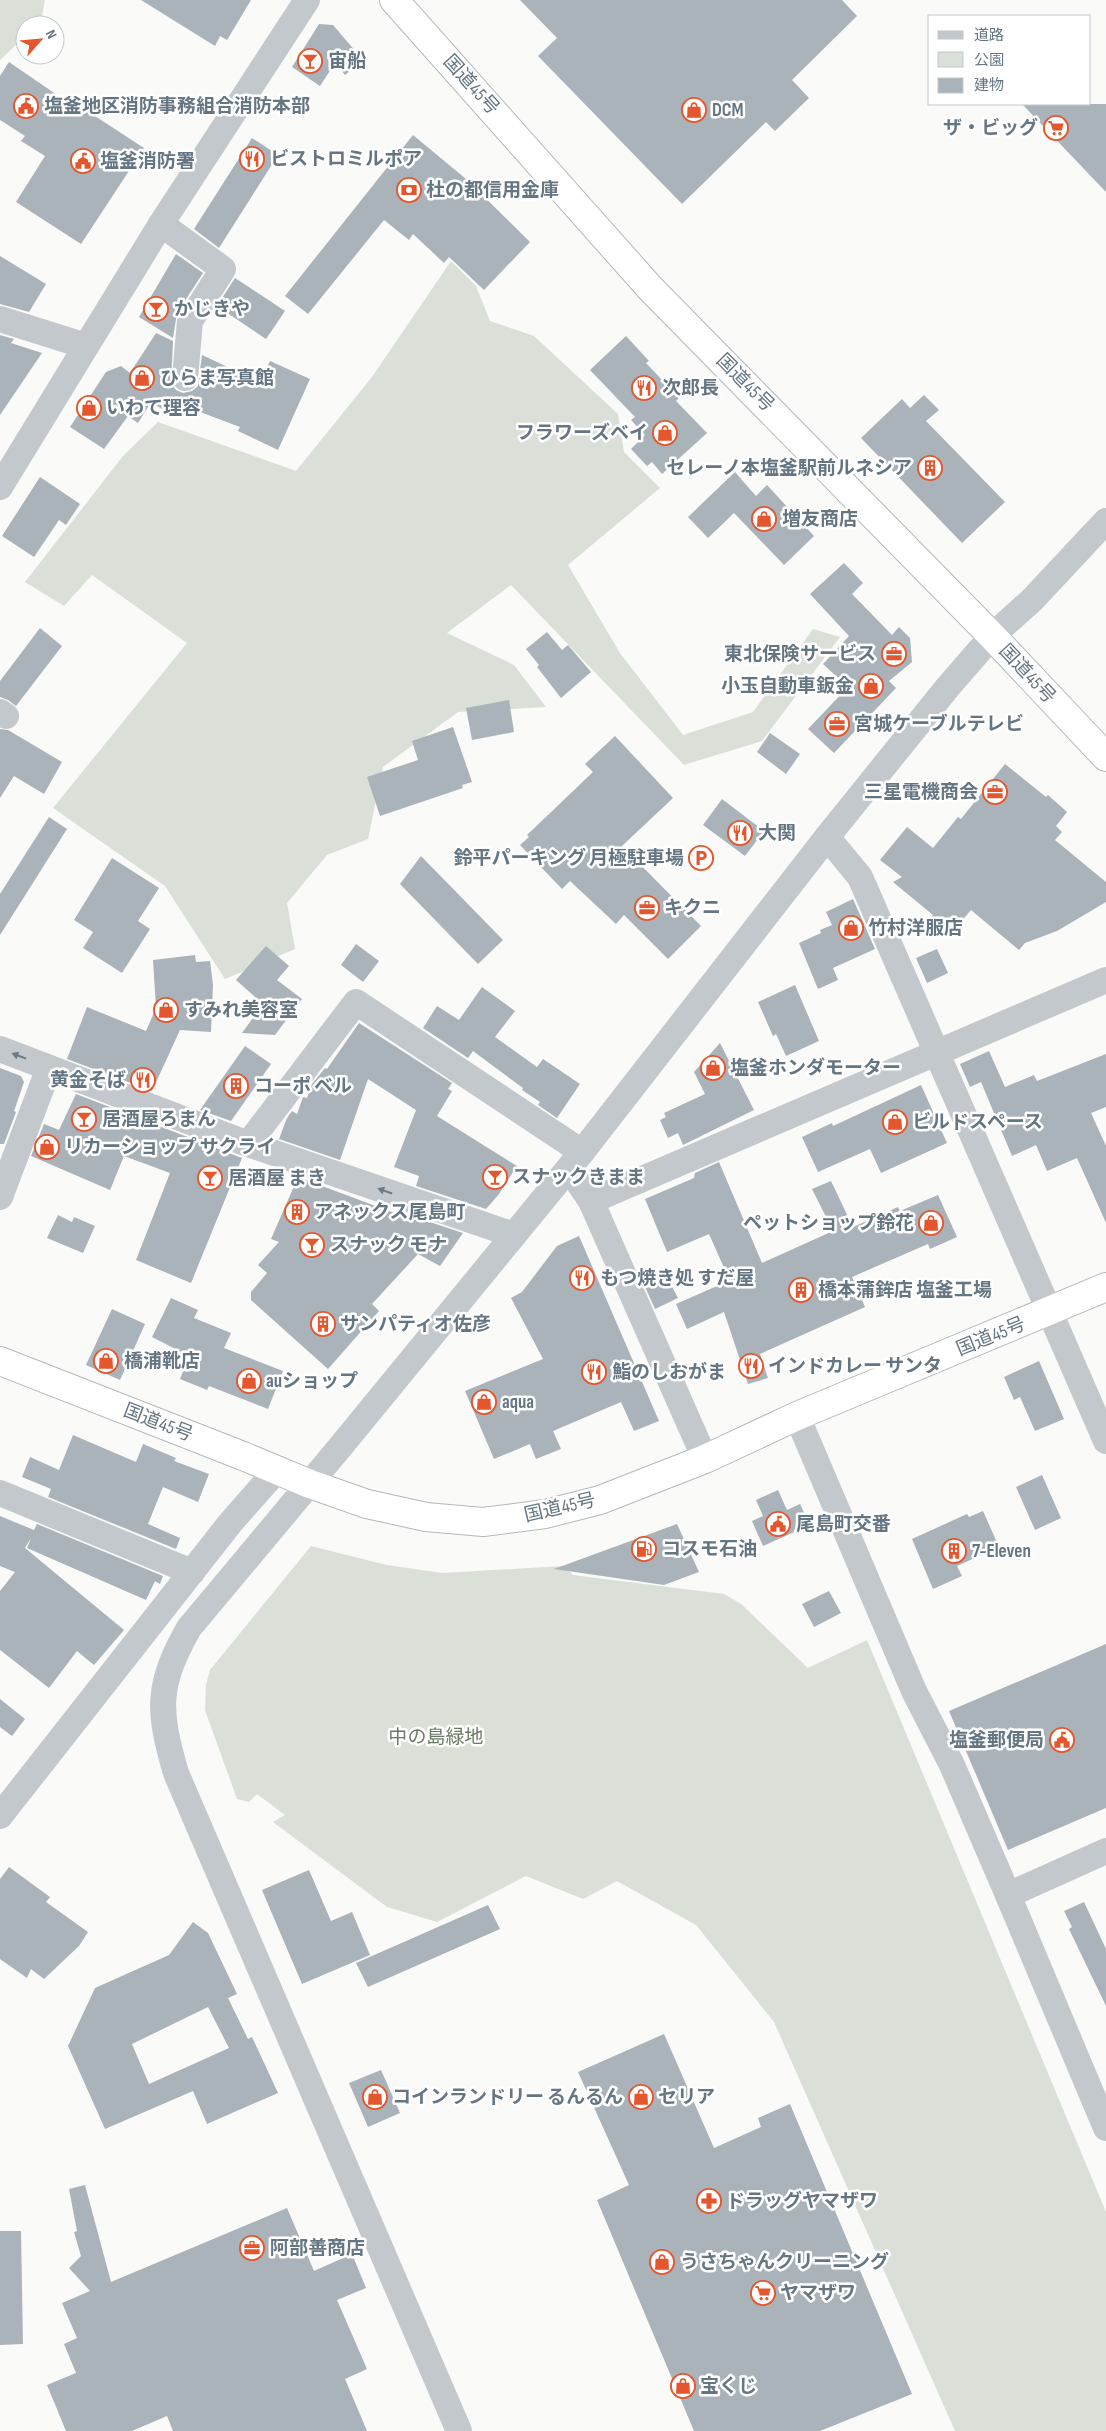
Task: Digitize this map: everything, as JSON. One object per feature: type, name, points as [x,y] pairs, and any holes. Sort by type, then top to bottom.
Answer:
[{"type":"highway","name":"国道45号","points":[[394,0],[650,288],[992,636],[1106,757]]},
{"type":"highway","name":"国道45号","points":[[0,1362],[310,1484],[367,1504],[426,1517],[483,1522],[545,1514],[600,1500],[704,1459],[797,1416],[1106,1288]]},
{"type":"street","points":[[0,487],[161,224],[307,0]]},
{"type":"street","points":[[161,224],[223,269],[190,320],[185,378]]},
{"type":"street","points":[[0,319],[86,346]]},
{"type":"street","points":[[459,2431],[176,1773],[162,1716],[164,1689],[173,1656],[189,1628],[576,1161],[827,836],[992,636],[1032,600],[1106,521]]},
{"type":"street","points":[[827,836],[860,877],[1106,1441]]},
{"type":"street","points":[[591,1201],[1106,980]]},
{"type":"street","points":[[248,1144],[356,1002],[576,1161],[591,1201],[704,1459]]},
{"type":"street","points":[[0,1049],[248,1144],[514,1235]]},
{"type":"street","points":[[0,1197],[49,1068]]},
{"type":"street","points":[[797,1416],[914,1691],[952,1765],[1106,2128]]},
{"type":"street","points":[[0,1816],[231,1522],[277,1470]]},
{"type":"street","points":[[0,1493],[192,1572]]},
{"type":"street","points":[[1008,1895],[1106,1851]]},
{"type":"green space","points":[[0,0],[45,0],[42,15],[15,15],[15,46],[0,60]]},
{"type":"green space","points":[[451,261],[476,286],[490,321],[534,336],[618,414],[624,452],[660,488],[568,565],[620,653],[683,735],[753,712],[813,629],[840,637],[762,741],[684,765],[511,585],[447,633],[514,665],[546,707],[458,712],[383,767],[368,839],[327,855],[287,903],[295,949],[225,979],[165,886],[53,808],[187,643],[92,575],[64,606],[25,582],[123,456],[158,422],[296,471],[372,377]]},
{"type":"green space","name":"中の島緑地","points":[[311,1546],[387,1565],[442,1573],[564,1566],[573,1575],[724,1594],[741,1604],[808,1668],[867,1640],[1106,2212],[1106,2431],[955,2431],[774,2022],[696,1925],[617,1881],[583,1899],[526,1876],[437,1922],[387,1907],[273,1822],[285,1815],[257,1794],[249,1802],[237,1799],[205,1710],[206,1685],[210,1670]]},
{"type":"building","points":[[141,0],[251,0],[227,40],[220,36],[215,46]]},
{"type":"building","name":"DCM","points":[[520,0],[842,0],[857,16],[792,80],[809,98],[775,131],[766,122],[682,204],[538,56],[557,38]]},
{"type":"building","points":[[319,24],[333,25],[363,60],[345,75],[335,63],[320,86],[292,67]]},
{"type":"building","name":"塩釜消防署","points":[[9,62],[76,108],[78,105],[144,148],[81,244],[16,202],[45,156],[21,141],[25,136],[0,120],[0,76]]},
{"type":"building","points":[[1106,104],[1106,192],[1023,105]]},
{"type":"building","points":[[413,135],[466,179],[530,242],[484,290],[449,257],[444,263],[413,234],[409,240],[384,220],[308,314],[285,296]]},
{"type":"building","points":[[252,138],[278,155],[219,248],[194,229]]},
{"type":"building","points":[[176,254],[203,273],[177,313],[173,338],[139,317]]},
{"type":"building","points":[[0,256],[46,284],[29,312],[0,304]]},
{"type":"building","points":[[235,278],[285,311],[266,339],[217,306]]},
{"type":"building","points":[[156,333],[173,341],[171,384],[176,390],[183,393],[192,391],[198,386],[202,355],[260,382],[270,361],[310,379],[278,450],[238,431],[240,427],[171,401],[165,411],[151,402],[138,423],[128,416],[104,449],[70,427],[106,372],[121,366],[130,373]]},
{"type":"building","points":[[0,335],[14,339],[11,343],[42,353],[0,415]]},
{"type":"building","points":[[626,336],[649,361],[646,363],[679,398],[676,401],[707,433],[662,474],[652,462],[647,466],[631,449],[645,435],[631,420],[635,417],[590,370]]},
{"type":"building","name":"セレーノ本塩釜駅前ルネシア","points":[[924,395],[939,410],[926,421],[1005,502],[962,543],[861,438],[902,399],[910,408]]},
{"type":"building","points":[[735,472],[756,496],[767,485],[814,536],[784,565],[734,513],[708,538],[688,517]]},
{"type":"building","points":[[40,477],[80,504],[66,525],[59,520],[34,557],[2,536]]},
{"type":"building","points":[[844,563],[863,583],[852,594],[892,635],[899,627],[910,638],[912,662],[889,681],[896,688],[834,753],[808,729],[848,687],[823,664],[849,636],[810,594]]},
{"type":"building","points":[[40,628],[62,646],[16,706],[0,697],[0,681]]},
{"type":"building","points":[[547,632],[562,650],[568,645],[591,672],[561,698],[537,667],[539,665],[526,649]]},
{"type":"building","points":[[509,700],[514,732],[472,740],[466,708]]},
{"type":"building","points":[[453,727],[472,782],[462,785],[463,788],[380,816],[367,777],[418,760],[412,741]]},
{"type":"building","points":[[0,729],[8,730],[62,762],[44,794],[14,776],[0,798]]},
{"type":"building","points":[[770,733],[800,754],[786,774],[757,752]]},
{"type":"building","points":[[615,736],[673,798],[622,846],[701,926],[668,959],[624,915],[616,924],[570,881],[562,889],[520,845],[529,837],[527,835],[593,772],[585,764]]},
{"type":"building","points":[[1005,764],[1046,797],[1048,795],[1067,812],[1056,826],[1062,832],[1055,840],[1106,882],[1106,902],[1057,931],[1025,943],[1019,950],[971,910],[949,936],[929,919],[933,915],[893,882],[902,877],[880,860],[907,827],[933,848],[958,817],[961,819]]},
{"type":"building","points":[[722,799],[764,831],[745,856],[703,825]]},
{"type":"building","points":[[49,817],[67,829],[0,935],[0,894]]},
{"type":"building","points":[[421,856],[503,940],[478,964],[400,884]]},
{"type":"building","points":[[112,858],[159,888],[138,921],[150,929],[122,973],[83,948],[93,932],[74,920]]},
{"type":"building","points":[[853,899],[875,949],[833,968],[838,980],[818,989],[799,943],[821,933],[820,930],[832,925],[826,912]]},
{"type":"building","points":[[356,944],[379,961],[363,982],[341,965]]},
{"type":"building","points":[[266,946],[289,966],[277,980],[302,999],[275,1035],[242,1033],[263,1004],[236,980]]},
{"type":"building","points":[[937,949],[948,973],[927,983],[916,958]]},
{"type":"building","points":[[195,955],[196,962],[210,961],[213,985],[211,1032],[180,1030],[152,1091],[67,1059],[87,1007],[146,1031],[156,1008],[153,960]]},
{"type":"building","points":[[795,985],[819,1041],[786,1056],[776,1034],[773,1036],[758,1002]]},
{"type":"building","points":[[482,987],[515,1011],[495,1037],[537,1067],[543,1059],[580,1084],[557,1118],[538,1105],[540,1102],[522,1090],[523,1088],[473,1051],[468,1058],[423,1028],[437,1006],[459,1020]]},
{"type":"building","points":[[359,1023],[452,1083],[448,1089],[452,1091],[437,1116],[517,1166],[499,1194],[486,1209],[416,1186],[419,1176],[394,1167],[416,1110],[368,1079],[340,1160],[279,1139],[287,1118],[292,1111],[297,1114],[303,1097],[307,1098],[312,1084],[325,1068],[327,1069]]},
{"type":"building","points":[[720,1043],[754,1110],[683,1145],[678,1133],[668,1138],[660,1120],[666,1117],[664,1113],[705,1094],[694,1072]]},
{"type":"building","name":"コーポ ベル","points":[[245,1046],[271,1064],[231,1121],[200,1110]]},
{"type":"building","points":[[989,1051],[1005,1087],[1034,1075],[1037,1081],[1106,1054],[1106,1107],[1091,1113],[1106,1146],[1106,1223],[1077,1158],[1047,1171],[1036,1145],[1012,1156],[981,1082],[970,1087],[960,1064]]},
{"type":"building","points":[[0,1068],[21,1076],[24,1082],[14,1111],[16,1112],[4,1144],[0,1144]]},
{"type":"building","points":[[921,1085],[947,1143],[881,1173],[870,1149],[818,1172],[802,1137],[832,1123],[833,1126]]},
{"type":"building","points":[[76,1094],[242,1158],[191,1283],[136,1260],[170,1173],[124,1156],[110,1190],[31,1156],[44,1124],[59,1130]]},
{"type":"building","points":[[719,1162],[762,1263],[833,1231],[812,1189],[831,1181],[853,1227],[898,1207],[900,1211],[938,1195],[957,1237],[930,1249],[928,1244],[852,1277],[865,1307],[760,1354],[768,1378],[748,1384],[724,1312],[687,1329],[676,1304],[729,1279],[709,1234],[667,1252],[645,1199],[694,1178],[695,1173]]},
{"type":"building","points":[[298,1177],[405,1217],[406,1214],[463,1233],[440,1266],[418,1254],[372,1304],[379,1311],[328,1369],[251,1300],[251,1292],[267,1273],[258,1265],[279,1242],[271,1239]]},
{"type":"building","points":[[58,1215],[72,1222],[74,1217],[95,1226],[83,1253],[47,1238]]},
{"type":"building","points":[[579,1236],[659,1421],[634,1431],[621,1402],[553,1431],[561,1449],[536,1459],[530,1444],[494,1459],[465,1391],[543,1359],[511,1298],[522,1292],[557,1246]]},
{"type":"building","points":[[662,1268],[678,1298],[655,1309],[641,1278]]},
{"type":"building","points":[[171,1298],[198,1310],[194,1318],[231,1333],[224,1348],[283,1371],[268,1409],[209,1386],[207,1390],[180,1379],[189,1356],[152,1337]]},
{"type":"building","points":[[112,1309],[145,1324],[120,1380],[86,1365]]},
{"type":"building","points":[[1039,1361],[1064,1419],[1035,1431],[1020,1397],[1014,1400],[1004,1377]]},
{"type":"building","points":[[73,1435],[136,1462],[143,1444],[176,1458],[174,1461],[209,1474],[198,1502],[163,1487],[148,1524],[180,1538],[176,1549],[48,1497],[51,1489],[22,1477],[30,1457],[59,1470]]},
{"type":"building","points":[[1042,1475],[1061,1518],[1035,1530],[1016,1487]]},
{"type":"building","points":[[778,1490],[787,1510],[800,1504],[810,1525],[763,1546],[752,1521],[763,1516],[756,1500]]},
{"type":"building","name":"7-Eleven","points":[[983,1511],[999,1547],[957,1566],[962,1576],[933,1589],[912,1539],[967,1514],[969,1517]]},
{"type":"building","points":[[0,1516],[34,1530],[37,1524],[163,1576],[160,1584],[155,1581],[146,1600],[27,1548],[31,1538],[25,1548],[124,1630],[94,1665],[77,1651],[49,1688],[0,1650],[0,1591],[15,1572],[0,1566]]},
{"type":"building","points":[[677,1524],[699,1572],[664,1585],[554,1569]]},
{"type":"building","points":[[829,1591],[841,1613],[814,1627],[802,1604]]},
{"type":"building","points":[[1106,1644],[1106,1808],[1008,1850],[949,1711]]},
{"type":"building","points":[[0,1699],[25,1719],[12,1736],[0,1727]]},
{"type":"building","points":[[9,1867],[50,1897],[46,1902],[88,1932],[79,1946],[44,1979],[31,1969],[27,1978],[0,1959],[0,1879]]},
{"type":"building","points":[[309,1870],[331,1921],[352,1912],[370,1955],[302,1984],[262,1890]]},
{"type":"building","points":[[1084,1902],[1106,1949],[1106,2006],[1069,1929],[1072,1927],[1064,1911]]},
{"type":"building","points":[[488,1905],[500,1929],[368,1987],[356,1963]]},
{"type":"building","points":[[193,1922],[208,1933],[237,1994],[228,1998],[248,2039],[252,2037],[278,2093],[207,2124],[193,2091],[105,2129],[68,2046],[95,1988],[169,1955]],"holes":[[[208,2007],[229,2048],[149,2084],[132,2044]]]},
{"type":"building","name":"ヤマザワ","points":[[664,2034],[714,2148],[761,2127],[758,2118],[790,2104],[912,2394],[820,2431],[694,2431],[597,2200],[629,2185],[578,2072]]},
{"type":"building","points":[[381,2070],[400,2113],[368,2127],[349,2083]]},
{"type":"building","points":[[85,2185],[111,2282],[287,2208],[314,2271],[352,2254],[366,2288],[337,2300],[367,2369],[345,2379],[367,2431],[173,2431],[167,2416],[132,2431],[66,2431],[47,2385],[76,2373],[64,2344],[77,2338],[62,2303],[90,2291],[69,2268],[81,2256],[74,2232],[77,2231],[69,2189]]},
{"type":"building","points":[[0,2231],[21,2231],[23,2344],[0,2345]]},
{"type":"place","name":"宙船","points":[[310,61]]},
{"type":"place","name":"塩釜地区消防事務組合消防本部","points":[[26,106]]},
{"type":"place","name":"DCM","points":[[694,110]]},
{"type":"place","name":"ザ・ビッグ","points":[[1056,128]]},
{"type":"place","name":"ビストロミルポア","points":[[252,159]]},
{"type":"place","name":"塩釜消防署","points":[[83,161]]},
{"type":"place","name":"杜の都信用金庫","points":[[409,190]]},
{"type":"place","name":"かじきや","points":[[156,309]]},
{"type":"place","name":"ひらま写真館","points":[[142,378]]},
{"type":"place","name":"次郎長","points":[[644,388]]},
{"type":"place","name":"いわて理容","points":[[89,408]]},
{"type":"place","name":"フラワーズベイ","points":[[665,433]]},
{"type":"place","name":"セレーノ本塩釜駅前ルネシア","points":[[930,468]]},
{"type":"place","name":"増友商店","points":[[764,519]]},
{"type":"place","name":"東北保険サービス","points":[[894,654]]},
{"type":"place","name":"小玉自動車鈑金","points":[[871,686]]},
{"type":"place","name":"宮城ケーブルテレビ","points":[[837,724]]},
{"type":"place","name":"三星電機商会","points":[[995,792]]},
{"type":"place","name":"大関","points":[[740,833]]},
{"type":"place","name":"鈴平パーキング 月極駐車場","points":[[701,858]]},
{"type":"place","name":"キクニ","points":[[647,908]]},
{"type":"place","name":"竹村洋服店","points":[[851,928]]},
{"type":"place","name":"すみれ美容室","points":[[166,1010]]},
{"type":"place","name":"塩釜ホンダモーター","points":[[713,1068]]},
{"type":"place","name":"黄金そば","points":[[143,1080]]},
{"type":"place","name":"コーポ ベル","points":[[236,1086]]},
{"type":"place","name":"居酒屋ろまん","points":[[84,1119]]},
{"type":"place","name":"ビルドスペース","points":[[895,1122]]},
{"type":"place","name":"リカーショップ サクライ","points":[[47,1147]]},
{"type":"place","name":"スナックきまま","points":[[495,1177]]},
{"type":"place","name":"居酒屋 まき","points":[[210,1178]]},
{"type":"place","name":"アネックス尾島町","points":[[297,1212]]},
{"type":"place","name":"ペットショップ鈴花","points":[[931,1223]]},
{"type":"place","name":"スナック モナ","points":[[312,1245]]},
{"type":"place","name":"もつ焼き処 すだ屋","points":[[582,1278]]},
{"type":"place","name":"橋本蒲鉾店 塩釜工場","points":[[801,1290]]},
{"type":"place","name":"サンパティオ佐彦","points":[[323,1324]]},
{"type":"place","name":"橋浦靴店","points":[[106,1361]]},
{"type":"place","name":"インドカレー サンタ","points":[[751,1366]]},
{"type":"place","name":"鮨のしおがま","points":[[594,1372]]},
{"type":"place","name":"auショップ","points":[[249,1381]]},
{"type":"place","name":"aqua","points":[[484,1402]]},
{"type":"place","name":"尾島町交番","points":[[778,1524]]},
{"type":"place","name":"コスモ石油","points":[[644,1549]]},
{"type":"place","name":"7-Eleven","points":[[954,1551]]},
{"type":"place","name":"塩釜郵便局","points":[[1062,1740]]},
{"type":"place","name":"コインランドリー るんるん","points":[[375,2097]]},
{"type":"place","name":"セリア","points":[[641,2097]]},
{"type":"place","name":"ドラッグヤマザワ","points":[[709,2201]]},
{"type":"place","name":"阿部善商店","points":[[252,2248]]},
{"type":"place","name":"うさちゃんクリーニング","points":[[662,2262]]},
{"type":"place","name":"ヤマザワ","points":[[763,2293]]},
{"type":"place","name":"宝くじ","points":[[683,2386]]}]
